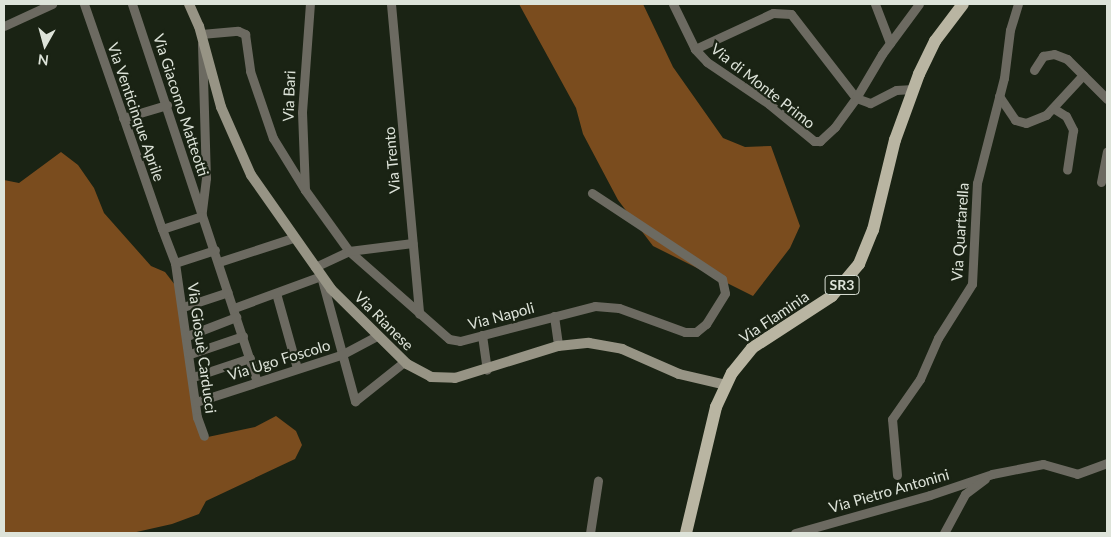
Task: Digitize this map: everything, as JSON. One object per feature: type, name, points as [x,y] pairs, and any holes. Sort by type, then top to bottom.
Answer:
[{"type":"main road","name":"Via Rianese","points":[[189,4],[202,36],[215,91],[241,156],[293,238],[321,276],[376,336],[404,362],[436,378],[459,378],[558,346],[589,343],[614,347],[679,374],[726,386]]},
{"type":"main road","name":"Via Flaminia","points":[[686,533],[716,407],[736,366],[752,348],[828,300],[856,269],[873,230],[895,140],[913,89],[935,41],[963,4]]},
{"type":"street","points":[[4,26],[52,4]]},
{"type":"street","name":"Via Venticinque Aprile","points":[[84,4],[175,263]]},
{"type":"street","name":"Via Giacomo Matteotti","points":[[132,4],[257,381]]},
{"type":"street","name":"Via Bari","points":[[305,190],[302,112],[310,4]]},
{"type":"street","name":"Via Trento","points":[[391,4],[419,314]]},
{"type":"street","name":"Via di Monte Primo","points":[[674,4],[695,49],[713,67],[769,104],[816,142],[840,122],[856,98],[799,21],[788,13],[768,14],[695,49]]},
{"type":"street","points":[[874,4],[890,43]]},
{"type":"street","points":[[913,89],[896,90],[870,103],[856,98],[890,43],[919,4]]},
{"type":"street","name":"Via Quartarella","points":[[897,475],[892,419],[920,379],[938,338],[972,284],[977,183],[999,96],[1010,30],[1018,4]]},
{"type":"street","name":"Via Napoli","points":[[202,36],[238,31],[245,34],[250,71],[273,138],[305,190],[349,250],[419,314],[453,340],[482,335],[589,306],[612,307],[691,333],[706,324],[725,293],[724,281],[706,267],[592,194]]},
{"type":"street","points":[[162,229],[202,216],[206,178],[201,78],[202,36]]},
{"type":"street","points":[[1034,70],[1043,56],[1054,54],[1067,59],[1107,99]]},
{"type":"street","points":[[999,96],[1018,122],[1038,120],[1054,108],[1083,75]]},
{"type":"street","points":[[123,118],[167,105]]},
{"type":"street","points":[[1054,108],[1066,116],[1072,126],[1067,170]]},
{"type":"street","points":[[1101,182],[1107,152]]},
{"type":"street","points":[[219,262],[293,238]]},
{"type":"street","points":[[314,267],[349,250],[413,243]]},
{"type":"street","points":[[175,263],[214,250]]},
{"type":"street","name":"Via Giosuè Carducci","points":[[175,263],[190,354],[197,417],[204,436]]},
{"type":"street","points":[[187,336],[276,293],[321,276],[341,355]]},
{"type":"street","points":[[182,307],[228,292]]},
{"type":"street","points":[[276,293],[297,368]]},
{"type":"street","points":[[554,316],[558,346]]},
{"type":"street","points":[[482,335],[487,370]]},
{"type":"street","points":[[190,354],[243,336]]},
{"type":"street","name":"Via Ugo Foscolo","points":[[196,402],[341,355],[376,336]]},
{"type":"street","name":"Via Ugo Foscolo","points":[[341,355],[356,402],[404,362]]},
{"type":"street","points":[[193,377],[250,358]]},
{"type":"street","name":"Via Pietro Antonini","points":[[794,533],[930,495],[992,474],[1043,464],[1077,474],[1107,463]]},
{"type":"street","name":"Via Pietro Antonini","points":[[944,533],[965,494],[992,474]]},
{"type":"street","points":[[590,533],[598,481]]},
{"type":"shaded area","points":[[519,4],[643,4],[673,67],[723,138],[745,147],[771,146],[800,226],[790,248],[753,296],[653,246],[618,200],[583,134],[576,108]]},
{"type":"shaded area","points":[[61,152],[78,165],[94,188],[104,213],[151,266],[165,272],[175,285],[203,438],[255,427],[276,416],[296,431],[302,445],[295,459],[206,501],[199,514],[172,524],[132,533],[4,533],[4,180],[19,183]]}]
